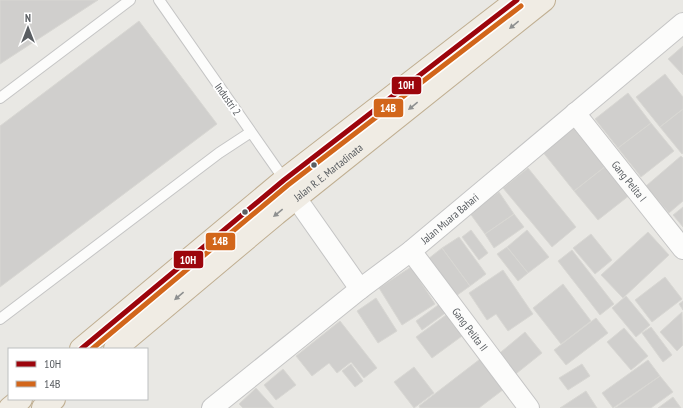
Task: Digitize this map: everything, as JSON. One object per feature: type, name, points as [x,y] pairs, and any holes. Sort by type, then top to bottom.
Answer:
[{"type":"highway","name":"Jalan R. E. Martadinata","points":[[82,348],[284,180],[517,0]]},
{"type":"highway","name":"Jalan R. E. Martadinata","points":[[116,348],[296,198],[544,0]]},
{"type":"highway","points":[[10,408],[20,400]]},
{"type":"highway","points":[[43,408],[53,400]]},
{"type":"street","name":"Jalan Muara Bahari","points":[[212,408],[360,289],[411,251],[683,23]]},
{"type":"street","name":"Gang Pelita I","points":[[575,113],[683,249]]},
{"type":"street","points":[[296,198],[360,289]]},
{"type":"street","name":"Gang Pelita II","points":[[411,251],[529,408]]},
{"type":"lane","points":[[0,98],[130,0]]},
{"type":"lane","name":"Industri 2","points":[[159,0],[296,198]]},
{"type":"lane","points":[[0,319],[219,153],[251,132]]},
{"type":"building","points":[[0,0],[98,0],[0,64]]},
{"type":"building","points":[[139,21],[217,124],[0,287],[0,126]]},
{"type":"building","points":[[683,46],[683,75],[668,59]]},
{"type":"building","points":[[665,74],[683,97],[683,109],[660,127],[636,97]]},
{"type":"building","points":[[628,93],[651,123],[618,148],[595,119]]},
{"type":"building","points":[[683,109],[683,153],[682,154],[660,127]]},
{"type":"building","points":[[579,122],[611,162],[574,191],[542,151]]},
{"type":"building","points":[[651,123],[674,151],[641,177],[618,148]]},
{"type":"building","points":[[681,156],[683,158],[683,201],[669,213],[646,186]]},
{"type":"building","points":[[611,162],[635,191],[598,220],[574,191]]},
{"type":"building","points":[[528,168],[576,227],[552,247],[503,188]]},
{"type":"building","points":[[499,192],[514,214],[485,234],[469,212]]},
{"type":"building","points":[[683,207],[683,227],[673,215]]},
{"type":"building","points":[[514,214],[524,227],[494,248],[485,234]]},
{"type":"building","points":[[471,230],[488,253],[479,260],[462,237]]},
{"type":"building","points":[[527,230],[549,257],[528,273],[507,247]]},
{"type":"building","points":[[648,232],[669,255],[623,298],[601,275]]},
{"type":"building","points":[[591,234],[612,260],[595,274],[573,248]]},
{"type":"building","points":[[459,237],[486,274],[470,286],[442,248]]},
{"type":"building","points":[[507,247],[528,273],[518,281],[497,254]]},
{"type":"building","points":[[442,248],[470,286],[456,296],[428,259]]},
{"type":"building","points":[[572,250],[614,304],[600,315],[558,261]]},
{"type":"building","points":[[411,267],[435,304],[402,325],[379,288]]},
{"type":"building","points":[[503,270],[533,314],[508,331],[496,314],[487,320],[469,293]]},
{"type":"building","points":[[665,277],[682,299],[652,322],[635,300]]},
{"type":"building","points":[[563,284],[591,321],[561,344],[533,308]]},
{"type":"building","points":[[626,296],[650,325],[636,337],[612,308]]},
{"type":"building","points":[[376,298],[397,331],[378,343],[357,311]]},
{"type":"building","points":[[683,301],[683,310],[679,304]]},
{"type":"building","points":[[441,303],[448,311],[422,330],[416,321]]},
{"type":"building","points":[[682,312],[683,345],[677,351],[660,332]]},
{"type":"building","points":[[446,315],[462,336],[432,358],[416,337]]},
{"type":"building","points":[[596,318],[608,333],[566,365],[554,350]]},
{"type":"building","points":[[340,321],[377,368],[364,378],[351,362],[337,373],[329,363],[312,376],[296,356]]},
{"type":"building","points":[[651,327],[672,355],[663,362],[642,333]]},
{"type":"building","points":[[624,328],[648,356],[631,370],[607,342]]},
{"type":"building","points":[[525,332],[542,353],[512,377],[495,357]]},
{"type":"building","points":[[484,356],[508,386],[479,408],[420,408],[419,406]]},
{"type":"building","points":[[648,360],[660,376],[613,408],[602,393]]},
{"type":"building","points":[[351,364],[363,381],[355,387],[342,371]]},
{"type":"building","points":[[582,364],[590,376],[568,390],[559,378]]},
{"type":"building","points":[[414,367],[434,393],[414,408],[394,382]]},
{"type":"building","points":[[283,369],[296,385],[276,400],[264,385]]},
{"type":"building","points":[[660,376],[673,392],[651,408],[615,408]]},
{"type":"building","points":[[256,388],[274,408],[243,408],[239,404]]},
{"type":"building","points":[[586,391],[597,408],[560,408]]},
{"type":"building","points":[[673,397],[681,408],[658,408]]},
{"type":"transit line","name":"10H","points":[[82,348],[284,180],[517,0]]},
{"type":"transit line","name":"14B","points":[[93,348],[288,185],[521,6]]}]
